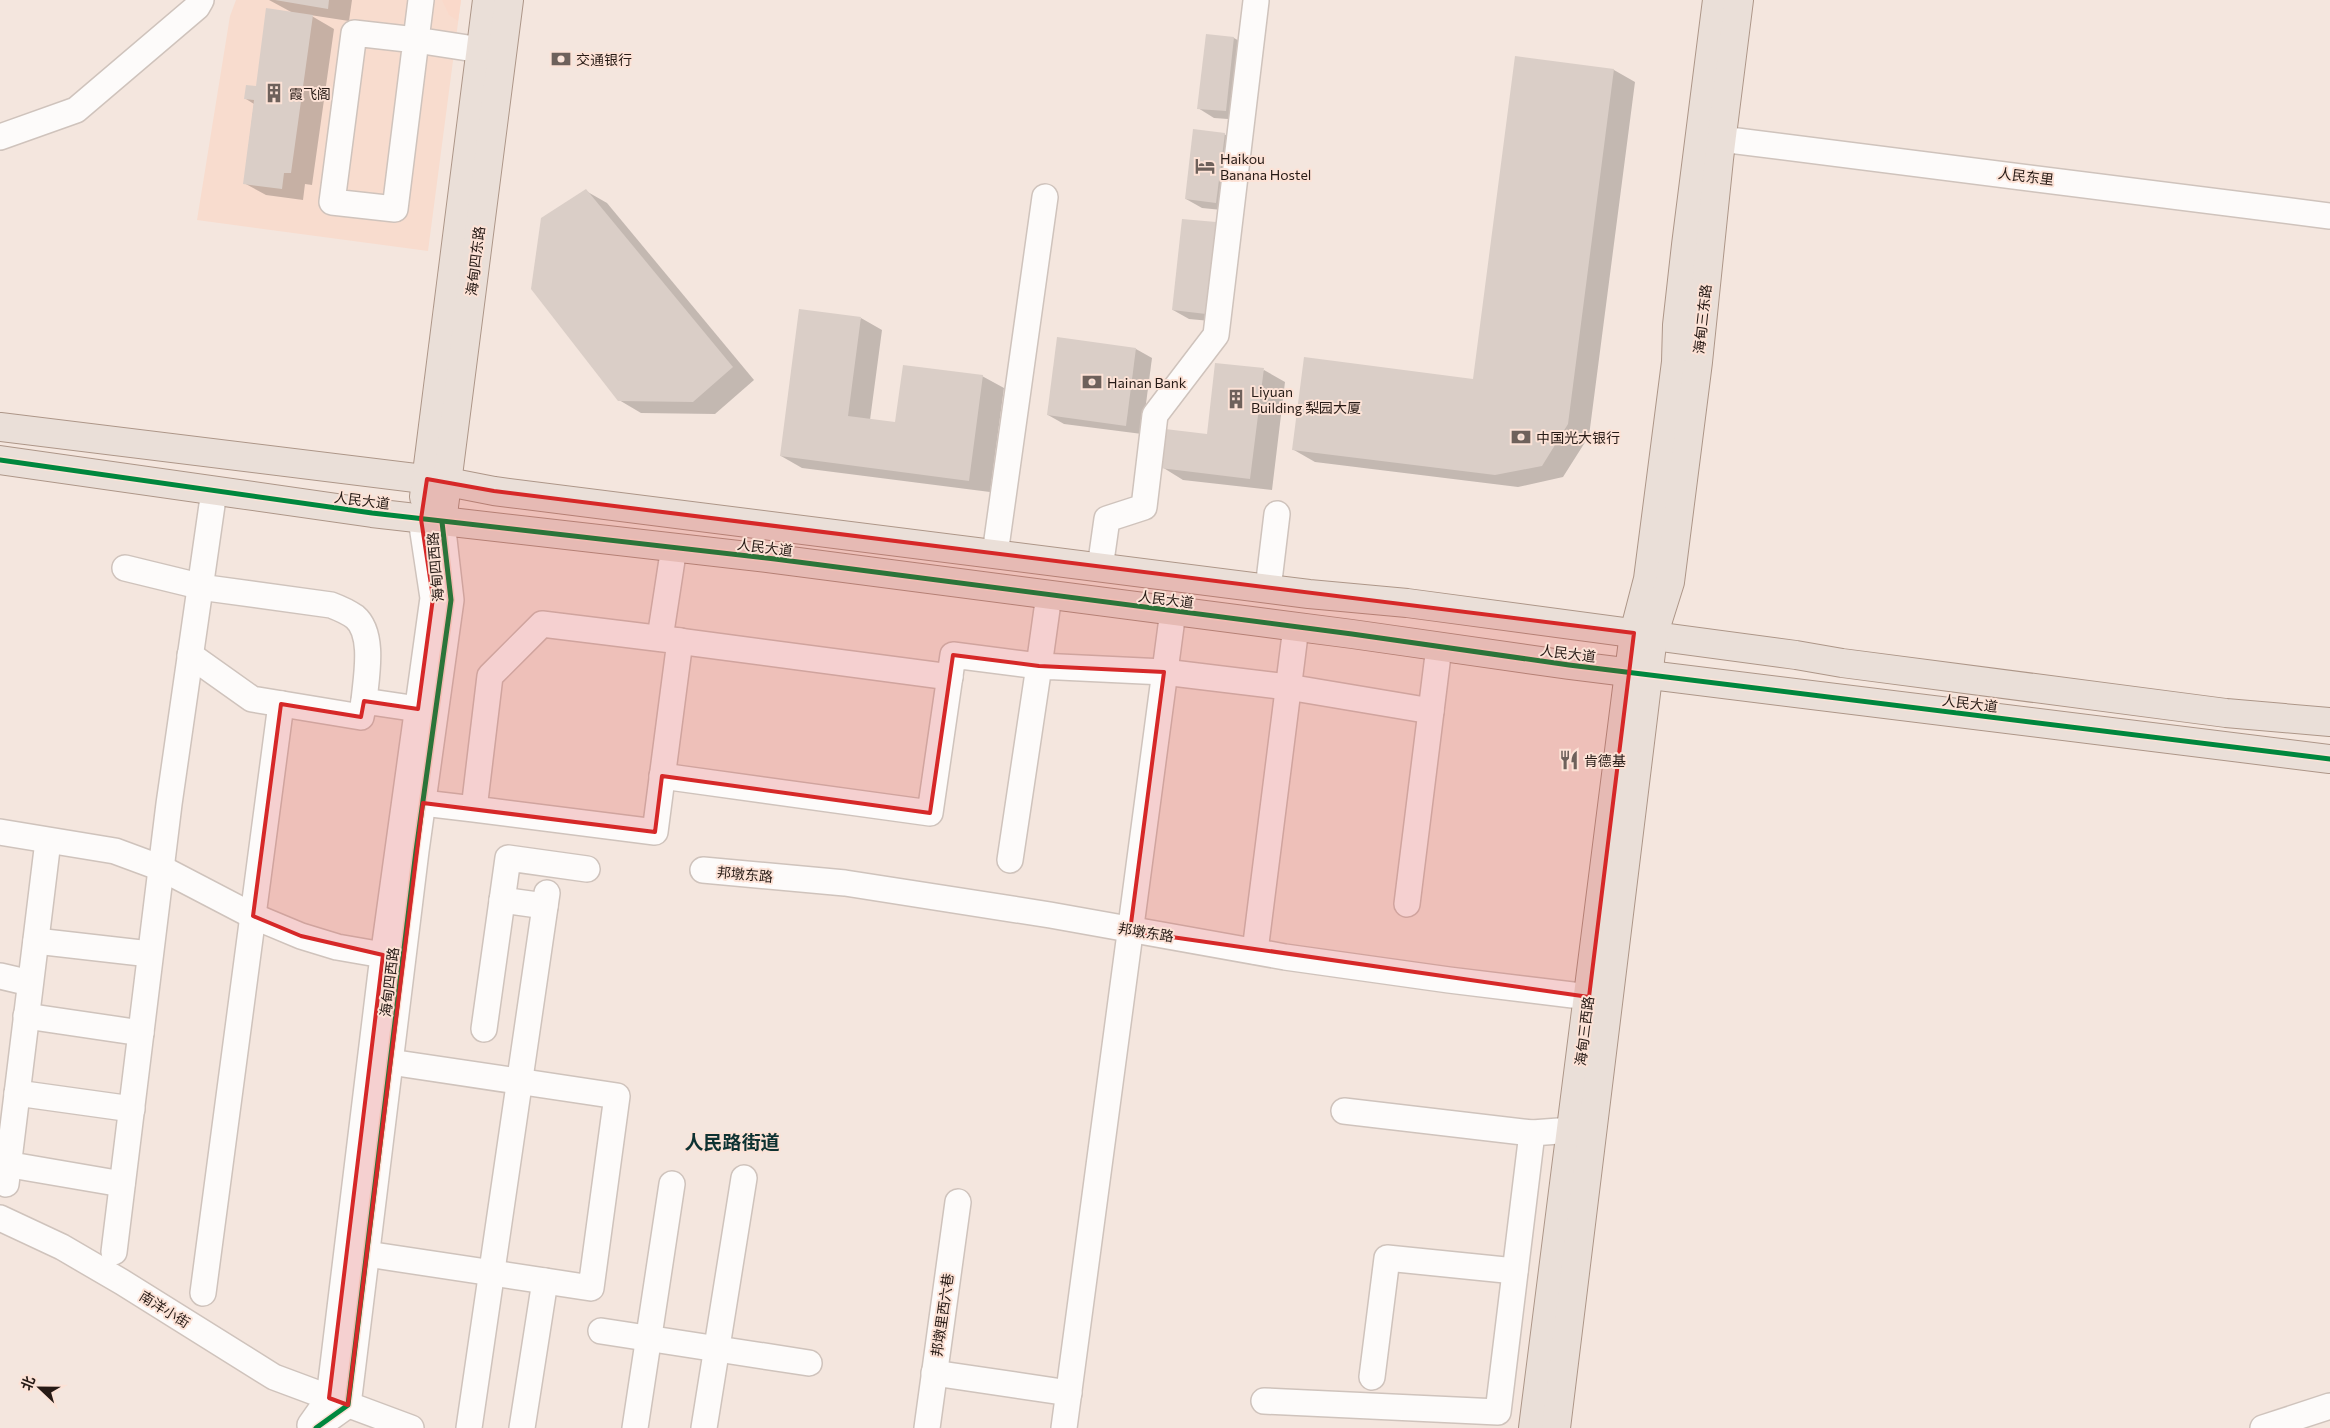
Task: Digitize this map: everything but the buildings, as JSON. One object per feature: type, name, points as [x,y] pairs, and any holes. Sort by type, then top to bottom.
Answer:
[{"type":"main road","name":"海甸四东路","points":[[437,481],[481,50],[488,0]]},
{"type":"main road","name":"海甸四东路","points":[[432,520],[509,0]]},
{"type":"main road","points":[[1644,634],[1648,579],[1676,362],[1677,325],[1686,244],[1717,0]]},
{"type":"main road","name":"海甸三东路","points":[[1644,634],[1670,582],[1698,362],[1722,139],[1740,0]]},
{"type":"main road","name":"人民大道","points":[[0,427],[437,481],[494,491],[1100,568],[1356,600],[1407,603],[1644,634],[1842,664],[2226,713],[2330,722]]},
{"type":"main road","name":"人民大道","points":[[0,460],[432,520],[674,547],[1049,594],[1639,674],[2330,759]]},
{"type":"main road","name":"海甸三西路","points":[[1556,1428],[1644,634]]},
{"type":"main road","name":"海甸三西路","points":[[1533,1428],[1589,997],[1639,674]]},
{"type":"street","points":[[0,136],[76,110],[197,7],[201,0]]},
{"type":"street","points":[[420,0],[416,40],[395,209],[332,202],[354,33],[416,40],[481,50]]},
{"type":"street","points":[[1100,568],[1107,519],[1144,507],[1155,414],[1216,335],[1256,1]]},
{"type":"street","name":"人民东里","points":[[1722,139],[2330,216]]},
{"type":"street","points":[[995,554],[1045,197]]},
{"type":"street","points":[[114,1252],[161,868],[214,491]]},
{"type":"street","points":[[1268,589],[1277,514]]},
{"type":"street","name":"海甸四西路","points":[[339,1402],[383,955],[433,598],[432,520]]},
{"type":"street","name":"海甸四西路","points":[[308,1428],[339,1402],[367,1254],[423,803],[451,600],[432,520]]},
{"type":"street","points":[[669,640],[674,547]]},
{"type":"street","points":[[125,568],[200,586],[330,605],[357,618],[366,634],[368,663],[361,717],[252,699],[190,655]]},
{"type":"street","points":[[1010,860],[1049,594]]},
{"type":"street","points":[[1064,1428],[1173,611]]},
{"type":"street","points":[[474,809],[490,676],[542,624],[950,677]]},
{"type":"street","points":[[1255,951],[1296,626]]},
{"type":"street","points":[[423,803],[655,832],[680,641],[669,640]]},
{"type":"street","points":[[1407,904],[1439,647]]},
{"type":"street","points":[[662,776],[930,814],[953,655],[1039,666],[1164,672],[1288,687],[1431,711]]},
{"type":"street","points":[[364,701],[418,709]]},
{"type":"street","points":[[203,1293],[281,704]]},
{"type":"street","points":[[0,832],[115,851],[161,868],[253,916],[301,936],[328,944],[383,955]]},
{"type":"street","points":[[48,841],[17,1093],[5,1171],[122,1184]]},
{"type":"street","points":[[484,1028],[508,858],[587,869]]},
{"type":"street","name":"邦墩东路","points":[[703,870],[845,884],[1050,915],[1130,931],[1255,951],[1449,980],[1589,997]]},
{"type":"street","points":[[469,1428],[487,1294],[492,1273],[546,900],[502,900]]},
{"type":"street","points":[[36,941],[150,954]]},
{"type":"street","points":[[0,976],[30,983]]},
{"type":"street","points":[[26,1016],[141,1033]]},
{"type":"street","points":[[367,1254],[591,1288],[617,1096],[390,1062]]},
{"type":"street","points":[[17,1093],[132,1109]]},
{"type":"street","points":[[1344,1111],[1532,1133],[1572,1130]]},
{"type":"street","points":[[1264,1401],[1498,1412],[1532,1133]]},
{"type":"street","points":[[704,1428],[744,1178]]},
{"type":"street","points":[[635,1428],[672,1184]]},
{"type":"street","name":"邦墩里西六巷","points":[[927,1428],[958,1202]]},
{"type":"street","name":"南洋小街","points":[[0,1219],[62,1247],[122,1282],[274,1377],[411,1428]]},
{"type":"street","points":[[1372,1377],[1387,1258],[1515,1271]]},
{"type":"street","points":[[522,1428],[545,1281]]},
{"type":"street","points":[[601,1331],[809,1363]]},
{"type":"street","points":[[934,1373],[1069,1393]]},
{"type":"street","points":[[316,1428],[339,1402]]},
{"type":"street","points":[[2263,1428],[2330,1406]]},
{"type":"highlighted area","points":[[427,479],[494,491],[1634,633],[1589,997],[1130,931],[1164,672],[1039,666],[953,655],[930,813],[662,776],[655,832],[423,803],[348,1405],[329,1398],[383,955],[301,936],[253,916],[281,704],[361,717],[364,701],[418,709],[433,598],[421,519]]},
{"type":"shaded area","points":[[236,0],[461,0],[428,251],[197,220],[230,16]]},
{"type":"shaded area","points":[[442,0],[461,0],[458,21],[449,15]]},
{"type":"cycle path","points":[[0,460],[372,513],[775,559],[1352,634],[1569,665],[2330,759]]},
{"type":"cycle path","points":[[316,1428],[348,1405],[416,851],[451,600],[442,522]]},
{"type":"place","name":"交通银行","points":[[561,59]]},
{"type":"place","name":"霞飞阁","points":[[274,93]]},
{"type":"place","name":"Haikou Banana Hostel","points":[[1205,166]]},
{"type":"place","name":"Hainan Bank","points":[[1092,382]]},
{"type":"place","name":"Liyuan Building 梨园大厦","points":[[1236,399]]},
{"type":"place","name":"中国光大银行","points":[[1521,437]]},
{"type":"place","name":"肯德基","points":[[1569,760]]},
{"type":"district","name":"人民路街道","points":[[732,1141]]}]
